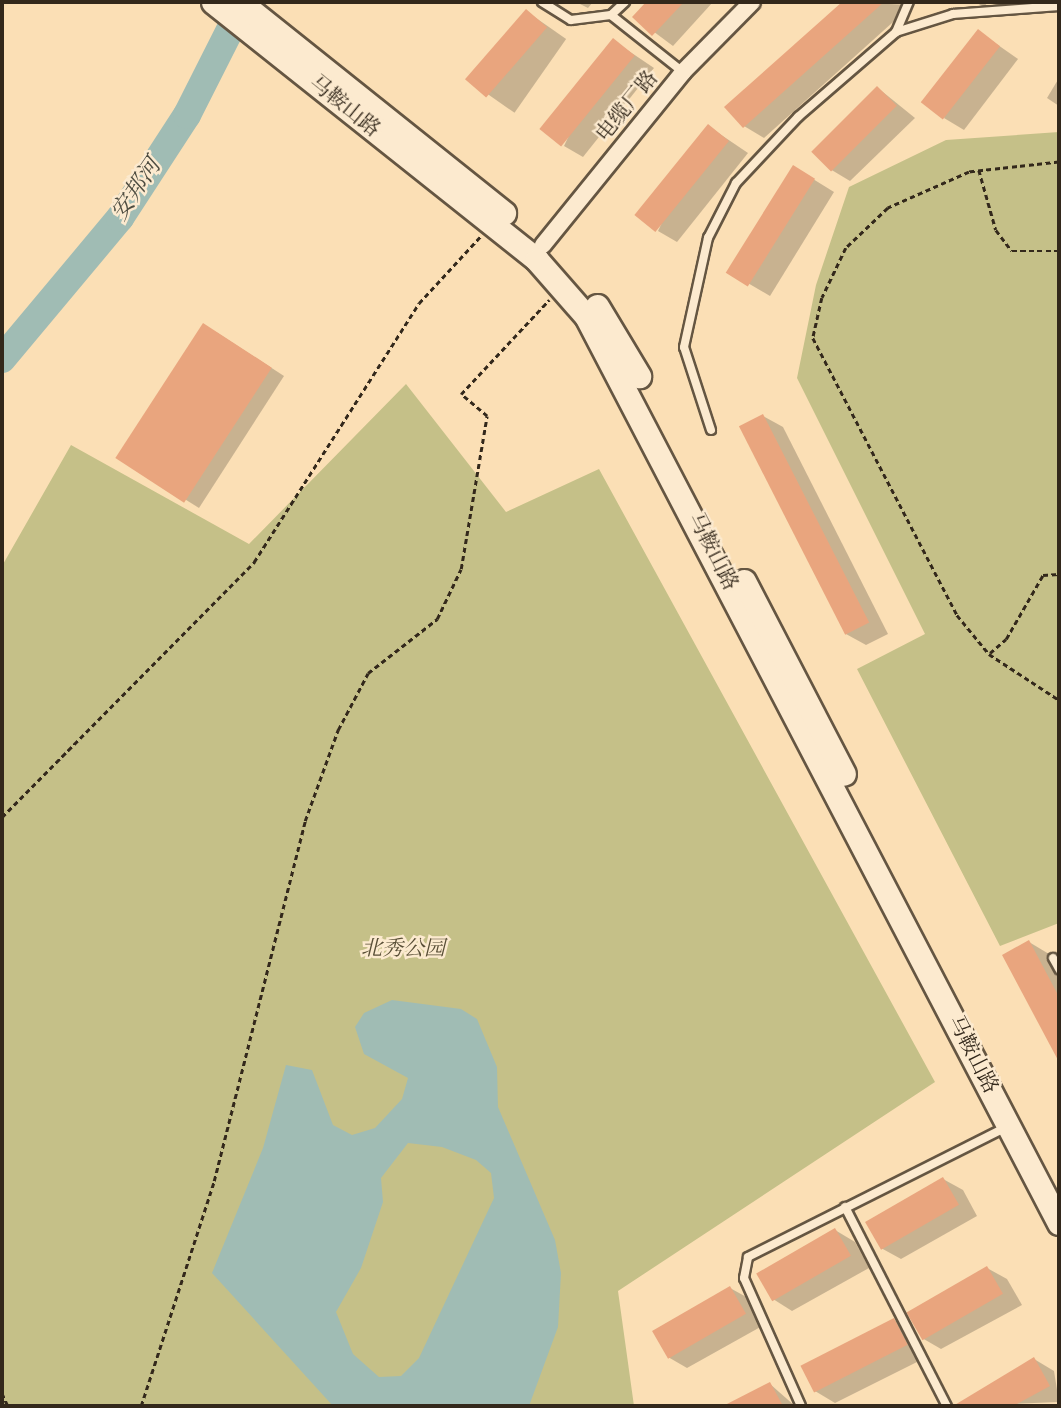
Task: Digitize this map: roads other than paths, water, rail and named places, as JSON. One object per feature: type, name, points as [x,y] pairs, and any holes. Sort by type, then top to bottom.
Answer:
[{"type":"main road","name":"马鞍山路","points":[[213,2],[543,245],[590,296],[622,345],[1059,1190]]},
{"type":"main road","name":"马鞍山路","points":[[240,2],[563,287],[629,389],[1059,1223]]},
{"type":"street","name":"电缆厂路","points":[[543,245],[683,72],[752,2]]},
{"type":"lane","points":[[542,2],[571,20],[611,15],[625,2]]},
{"type":"lane","points":[[896,32],[909,2]]},
{"type":"lane","points":[[711,430],[684,347],[692,294],[722,206],[798,117],[896,32],[953,14],[1059,6]]},
{"type":"lane","points":[[611,15],[683,72]]},
{"type":"lane","points":[[1053,958],[1059,969]]},
{"type":"lane","points":[[801,1406],[743,1266],[755,1251],[1009,1125]]},
{"type":"lane","points":[[845,1207],[947,1406]]},
{"type":"water","points":[[392,1000],[461,1009],[477,1019],[497,1067],[498,1107],[555,1240],[561,1273],[558,1327],[529,1406],[333,1406],[212,1273],[263,1148],[286,1065],[312,1070],[333,1125],[352,1135],[375,1128],[402,1099],[408,1078],[364,1054],[355,1027],[364,1013]],"holes":[[[408,1143],[442,1147],[476,1160],[491,1173],[494,1198],[419,1358],[401,1376],[379,1377],[353,1354],[336,1312],[361,1268],[383,1202],[381,1178]]]},
{"type":"waterway","name":"安邦河","points":[[2,359],[120,218],[187,115],[244,2]]},
{"type":"park label","name":"北秀公园","points":[[403,950]]}]
